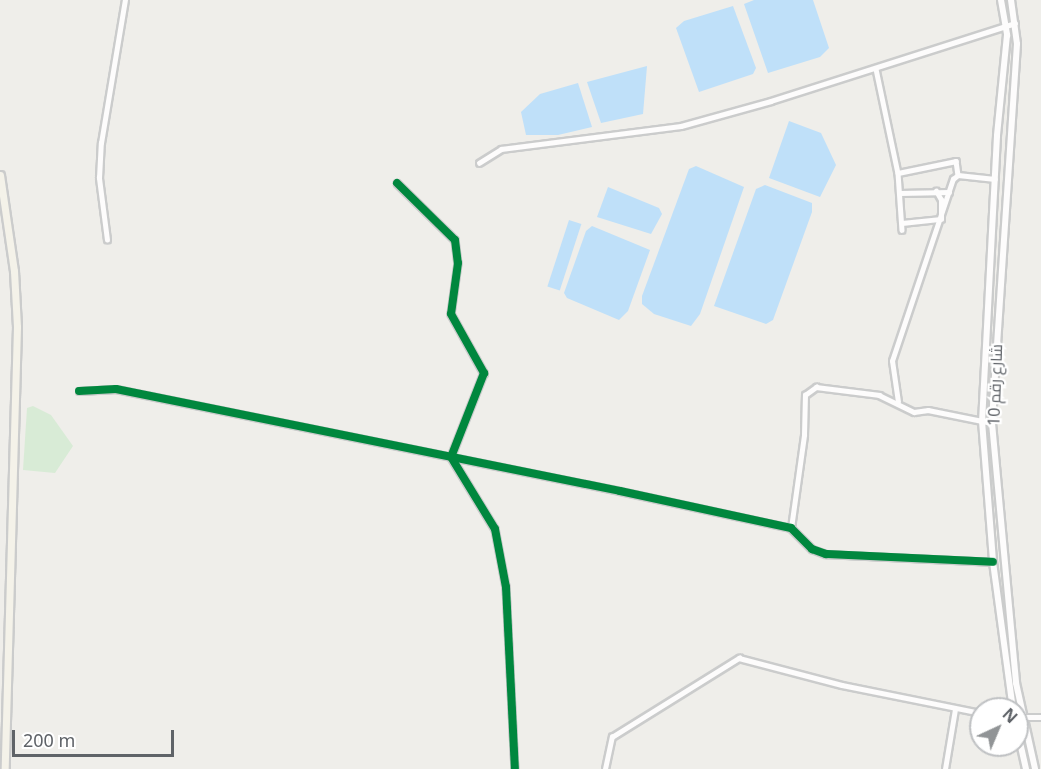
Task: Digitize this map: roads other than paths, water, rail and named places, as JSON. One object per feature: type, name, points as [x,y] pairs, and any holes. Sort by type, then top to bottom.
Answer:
[{"type":"main road","name":"شارع رقم 10","points":[[1001,0],[1007,25],[995,179],[982,421],[993,562],[1011,697]]},
{"type":"main road","name":"شارع رقم 10","points":[[1011,0],[1015,23],[992,423],[1018,697]]},
{"type":"main road","points":[[0,175],[14,271],[17,327],[5,769]]},
{"type":"main road","name":"شارع رقم 10","points":[[1029,748],[1035,769]]},
{"type":"street","points":[[107,240],[99,178],[101,143],[125,0]]},
{"type":"street","points":[[479,163],[501,149],[681,126],[876,69],[1015,23]]},
{"type":"street","points":[[876,69],[898,173],[902,230]]},
{"type":"street","points":[[898,173],[956,161],[958,175],[949,192],[892,361],[898,402]]},
{"type":"street","points":[[958,175],[995,179]]},
{"type":"street","points":[[397,183],[456,240],[458,263],[451,314],[484,373],[451,457]]},
{"type":"street","points":[[936,191],[941,200],[941,219]]},
{"type":"street","points":[[900,193],[949,192]]},
{"type":"street","points":[[902,223],[941,219]]},
{"type":"street","points":[[791,528],[804,435],[805,395],[809,390],[826,388],[879,395],[914,411],[928,410],[992,423]]},
{"type":"street","points":[[79,391],[116,389],[791,528],[812,549],[826,554],[993,562]]},
{"type":"street","points":[[451,457],[495,529],[506,587],[515,769]]},
{"type":"street","points":[[605,769],[612,737],[739,658],[842,685],[969,711]]},
{"type":"street","points":[[945,769],[955,709]]},
{"type":"water","points":[[754,0],[813,0],[829,48],[820,57],[768,73],[744,4]]},
{"type":"water","points":[[733,6],[756,68],[753,74],[699,92],[676,28],[684,21]]},
{"type":"water","points":[[647,66],[643,114],[601,123],[587,82]]},
{"type":"water","points":[[578,83],[592,127],[558,135],[526,135],[521,112],[540,94]]},
{"type":"water","points":[[789,121],[821,133],[836,165],[820,197],[769,178]]},
{"type":"water","points":[[696,166],[744,187],[700,314],[691,326],[654,314],[642,304],[642,296],[689,169]]},
{"type":"water","points":[[765,185],[812,203],[812,212],[773,320],[766,324],[714,306],[756,189]]},
{"type":"water","points":[[608,187],[659,208],[662,214],[651,234],[597,217]]},
{"type":"water","points":[[569,220],[581,224],[560,291],[547,287]]},
{"type":"water","points":[[592,226],[650,250],[628,311],[619,320],[567,298],[564,293],[586,231]]}]
